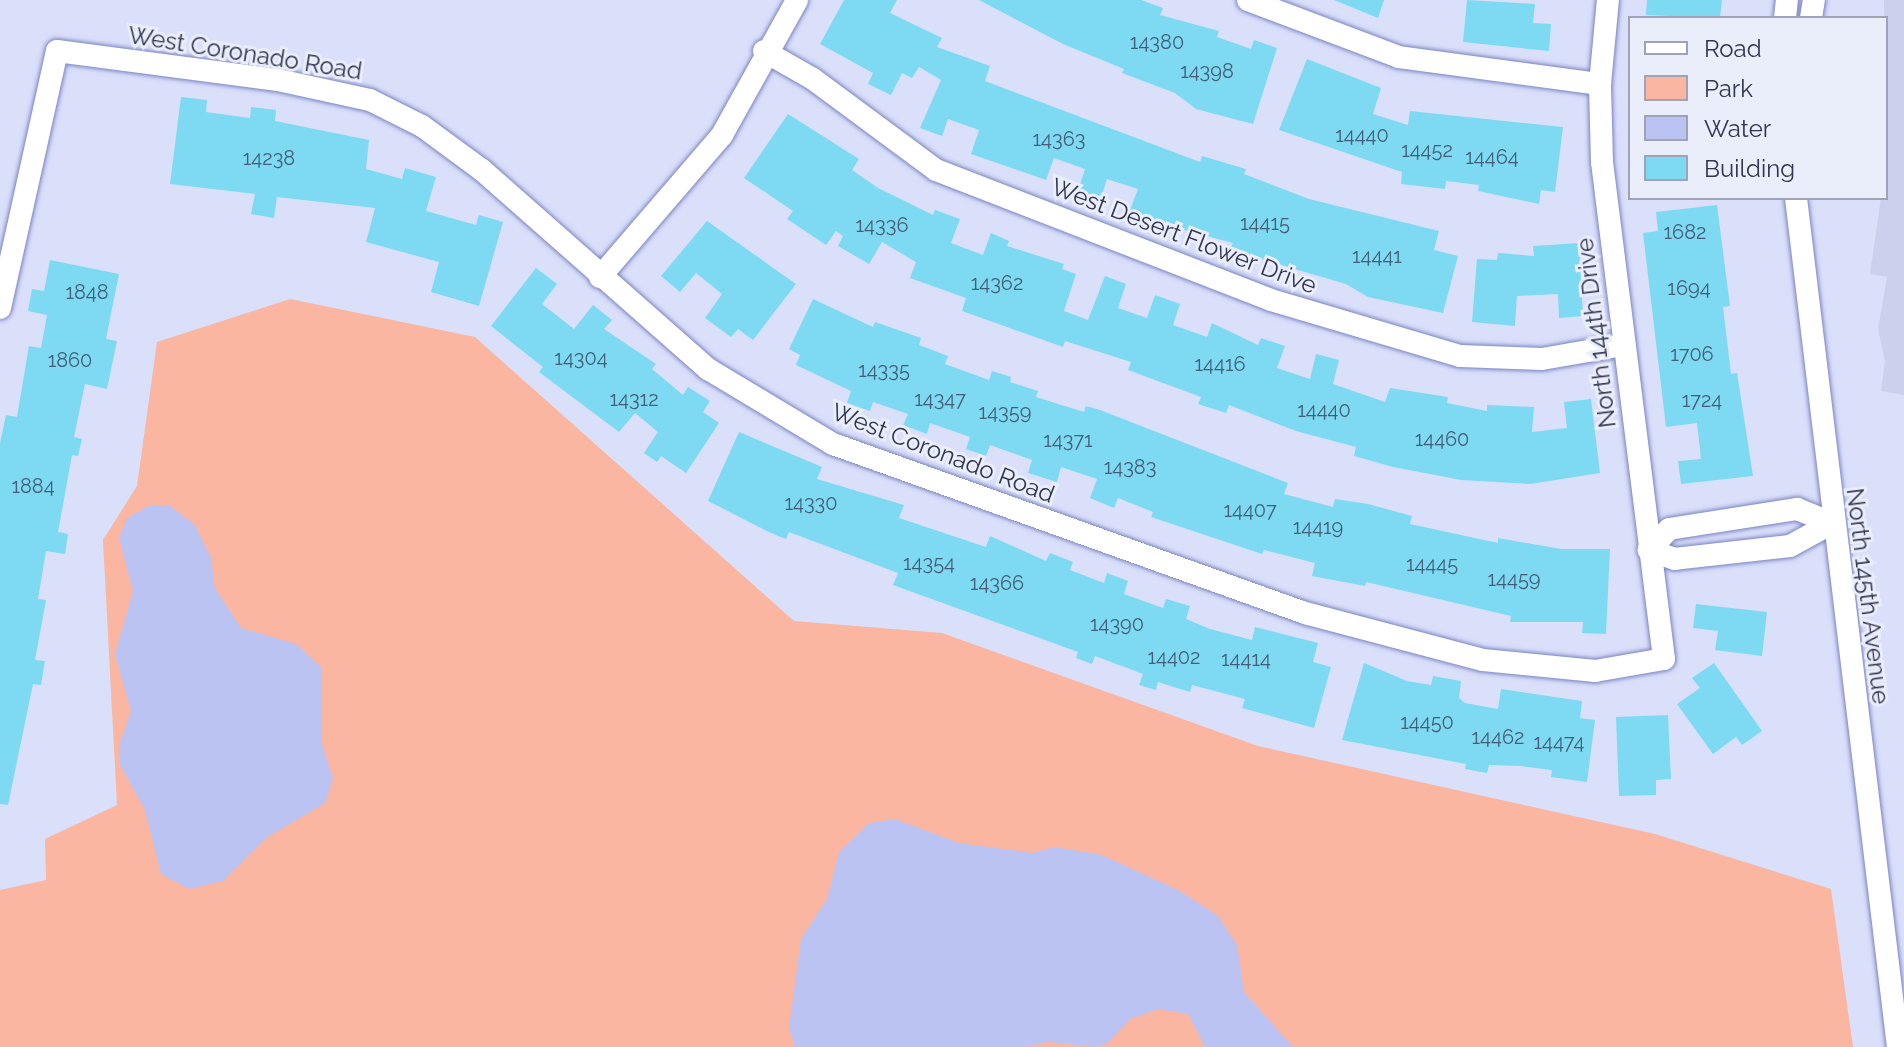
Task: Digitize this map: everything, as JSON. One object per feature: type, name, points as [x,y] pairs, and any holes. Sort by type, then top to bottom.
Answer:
[{"type":"street","points":[[600,277],[722,135],[764,51],[797,0]]},
{"type":"street","points":[[1248,0],[1399,57],[1600,84]]},
{"type":"street","name":"North 144th Drive","points":[[1608,0],[1600,84],[1602,162],[1622,345],[1664,659]]},
{"type":"street","name":"West Coronado Road","points":[[0,308],[57,51],[278,80],[370,100],[422,126],[482,170],[708,369],[833,444],[1141,557],[1305,613],[1483,660],[1595,671],[1664,659]]},
{"type":"street","name":"West Desert Flower Drive","points":[[764,51],[813,79],[936,170],[1271,300],[1460,356],[1542,359],[1622,345]]},
{"type":"street","name":"North 145th Avenue","points":[[1796,200],[1832,523],[1898,1047]]},
{"type":"street","points":[[1797,509],[1832,523],[1790,546],[1675,559],[1649,550],[1669,529],[1700,523],[1797,509]]},
{"type":"shaded area","points":[[1884,0],[1904,0],[1904,395],[1881,391],[1885,361],[1878,329],[1887,277],[1870,274],[1881,200],[1888,200],[1888,16],[1884,16]]},
{"type":"green space","points":[[290,299],[475,337],[794,621],[942,633],[1258,746],[1655,834],[1831,889],[1853,1047],[0,1047],[0,890],[46,880],[45,839],[117,805],[103,540],[137,486],[157,342]]},
{"type":"water","points":[[150,505],[169,505],[195,525],[211,558],[215,588],[241,628],[296,644],[322,668],[322,744],[333,778],[325,803],[266,838],[223,881],[189,889],[161,874],[145,810],[120,765],[119,746],[131,711],[115,654],[133,591],[119,538],[127,518]]},
{"type":"water","points":[[895,819],[959,843],[1032,853],[1055,847],[1102,855],[1180,891],[1218,916],[1237,945],[1244,992],[1293,1047],[1205,1047],[1188,1014],[1158,1009],[1130,1019],[1108,1043],[1095,1047],[1048,1042],[1023,1047],[795,1047],[789,1028],[801,939],[827,899],[839,852],[869,823]]},
{"type":"building","points":[[844,0],[897,0],[890,13],[942,38],[937,47],[990,66],[985,81],[1200,162],[1202,156],[1246,169],[1244,174],[1309,199],[1439,231],[1434,250],[1458,256],[1443,313],[1368,297],[1346,284],[1230,250],[1233,243],[1128,215],[1138,189],[1107,179],[1100,201],[1077,194],[1085,169],[1054,158],[1046,180],[971,154],[979,130],[948,119],[942,136],[920,128],[941,80],[919,67],[912,78],[902,73],[891,95],[868,84],[873,73],[820,44]]},
{"type":"building","points":[[979,0],[1141,0],[1163,8],[1160,15],[1219,31],[1217,37],[1251,49],[1254,40],[1277,48],[1253,124],[1196,109],[1175,93],[1122,73],[1124,69],[1063,44]]},
{"type":"building","points":[[1334,0],[1384,0],[1378,18]]},
{"type":"building","points":[[1467,0],[1535,4],[1533,23],[1551,24],[1549,51],[1463,42]]},
{"type":"building","points":[[1647,0],[1722,0],[1720,16],[1646,15]]},
{"type":"building","points":[[1307,59],[1381,88],[1373,114],[1408,125],[1410,111],[1563,127],[1555,192],[1541,190],[1539,204],[1478,191],[1479,185],[1446,181],[1445,189],[1401,184],[1402,172],[1279,130]]},
{"type":"building","points":[[181,97],[207,100],[206,112],[250,118],[251,107],[276,110],[275,121],[369,140],[366,169],[402,179],[405,168],[436,177],[426,211],[476,225],[479,215],[503,222],[479,306],[431,292],[439,262],[366,242],[375,208],[277,197],[274,218],[251,214],[255,194],[170,184]]},
{"type":"building","points":[[788,114],[859,159],[852,170],[878,188],[933,215],[935,210],[960,219],[951,243],[983,255],[991,233],[1009,241],[1007,246],[1064,264],[1062,269],[1076,274],[1064,311],[1088,320],[1105,276],[1126,284],[1118,308],[1147,318],[1155,295],[1180,304],[1173,325],[1207,337],[1212,323],[1258,345],[1261,338],[1285,346],[1277,368],[1310,379],[1316,354],[1339,360],[1333,384],[1385,402],[1390,388],[1448,397],[1447,403],[1487,411],[1487,405],[1534,407],[1532,432],[1567,428],[1564,402],[1591,399],[1600,473],[1530,484],[1461,480],[1393,467],[1354,456],[1356,447],[1296,431],[1229,405],[1226,413],[1198,404],[1201,397],[1128,370],[1131,362],[1065,341],[1063,347],[962,311],[966,298],[910,278],[916,262],[882,242],[869,264],[838,246],[843,236],[836,231],[826,245],[787,219],[793,211],[744,178]]},
{"type":"building","points":[[1717,205],[1730,306],[1723,307],[1731,374],[1737,373],[1753,476],[1681,484],[1678,461],[1701,459],[1697,423],[1666,427],[1643,233],[1658,231],[1656,212]]},
{"type":"building","points":[[707,221],[796,284],[753,340],[738,329],[731,337],[705,318],[722,294],[696,273],[680,292],[661,276]]},
{"type":"building","points":[[1579,243],[1583,316],[1559,318],[1558,294],[1517,296],[1515,326],[1472,322],[1477,259],[1497,260],[1498,253],[1534,256],[1533,246]]},
{"type":"building","points":[[50,260],[119,274],[106,339],[117,341],[107,389],[85,384],[74,437],[82,439],[78,456],[72,455],[58,532],[68,534],[65,554],[46,551],[38,599],[46,600],[35,660],[45,661],[41,685],[33,684],[8,805],[0,804],[0,443],[6,415],[17,417],[29,346],[41,348],[47,315],[28,311],[32,289],[44,291]]},
{"type":"building","points":[[536,268],[557,284],[542,304],[574,329],[593,305],[612,320],[604,329],[656,364],[652,369],[683,395],[688,387],[710,401],[703,412],[719,423],[686,473],[661,456],[657,462],[644,453],[658,432],[635,413],[619,432],[539,372],[543,367],[491,326]]},
{"type":"building","points":[[813,299],[873,327],[875,322],[921,338],[919,345],[948,356],[945,364],[989,380],[992,371],[1011,377],[1010,382],[1038,391],[1036,397],[1084,412],[1086,406],[1100,410],[1288,483],[1284,494],[1333,507],[1335,499],[1368,504],[1412,516],[1410,524],[1498,543],[1498,538],[1561,549],[1610,549],[1606,634],[1582,633],[1583,622],[1510,622],[1511,616],[1366,582],[1365,586],[1312,576],[1315,563],[1264,550],[1262,554],[1151,517],[1153,512],[1118,498],[1114,508],[1090,498],[1097,479],[1061,467],[1057,482],[1028,473],[1032,460],[990,445],[986,456],[966,449],[970,437],[930,423],[927,434],[903,425],[908,414],[873,402],[870,411],[847,403],[851,391],[796,365],[800,355],[789,349]]},
{"type":"building","points":[[739,432],[822,467],[817,479],[904,505],[899,518],[986,547],[990,536],[1046,561],[1050,553],[1073,562],[1070,570],[1104,583],[1107,573],[1128,581],[1124,594],[1163,608],[1166,599],[1190,606],[1186,619],[1210,629],[1252,640],[1255,627],[1318,643],[1313,662],[1331,667],[1314,728],[1242,708],[1245,699],[1192,685],[1190,692],[1158,682],[1156,690],[1139,685],[1143,674],[1095,656],[1092,664],[1076,658],[1078,652],[893,585],[898,573],[789,532],[786,539],[708,501]]},
{"type":"building","points":[[1696,604],[1767,612],[1762,656],[1715,650],[1718,631],[1693,628]]},
{"type":"building","points":[[1364,663],[1407,681],[1431,685],[1433,676],[1461,681],[1459,698],[1465,703],[1498,709],[1501,689],[1582,701],[1580,718],[1595,720],[1587,782],[1551,777],[1552,770],[1521,766],[1489,765],[1487,773],[1465,769],[1466,764],[1342,740]]},
{"type":"building","points":[[1714,663],[1762,731],[1742,745],[1736,737],[1713,754],[1677,704],[1700,688],[1692,678]]},
{"type":"building","points":[[1668,715],[1671,779],[1656,780],[1656,795],[1619,796],[1616,717]]}]
